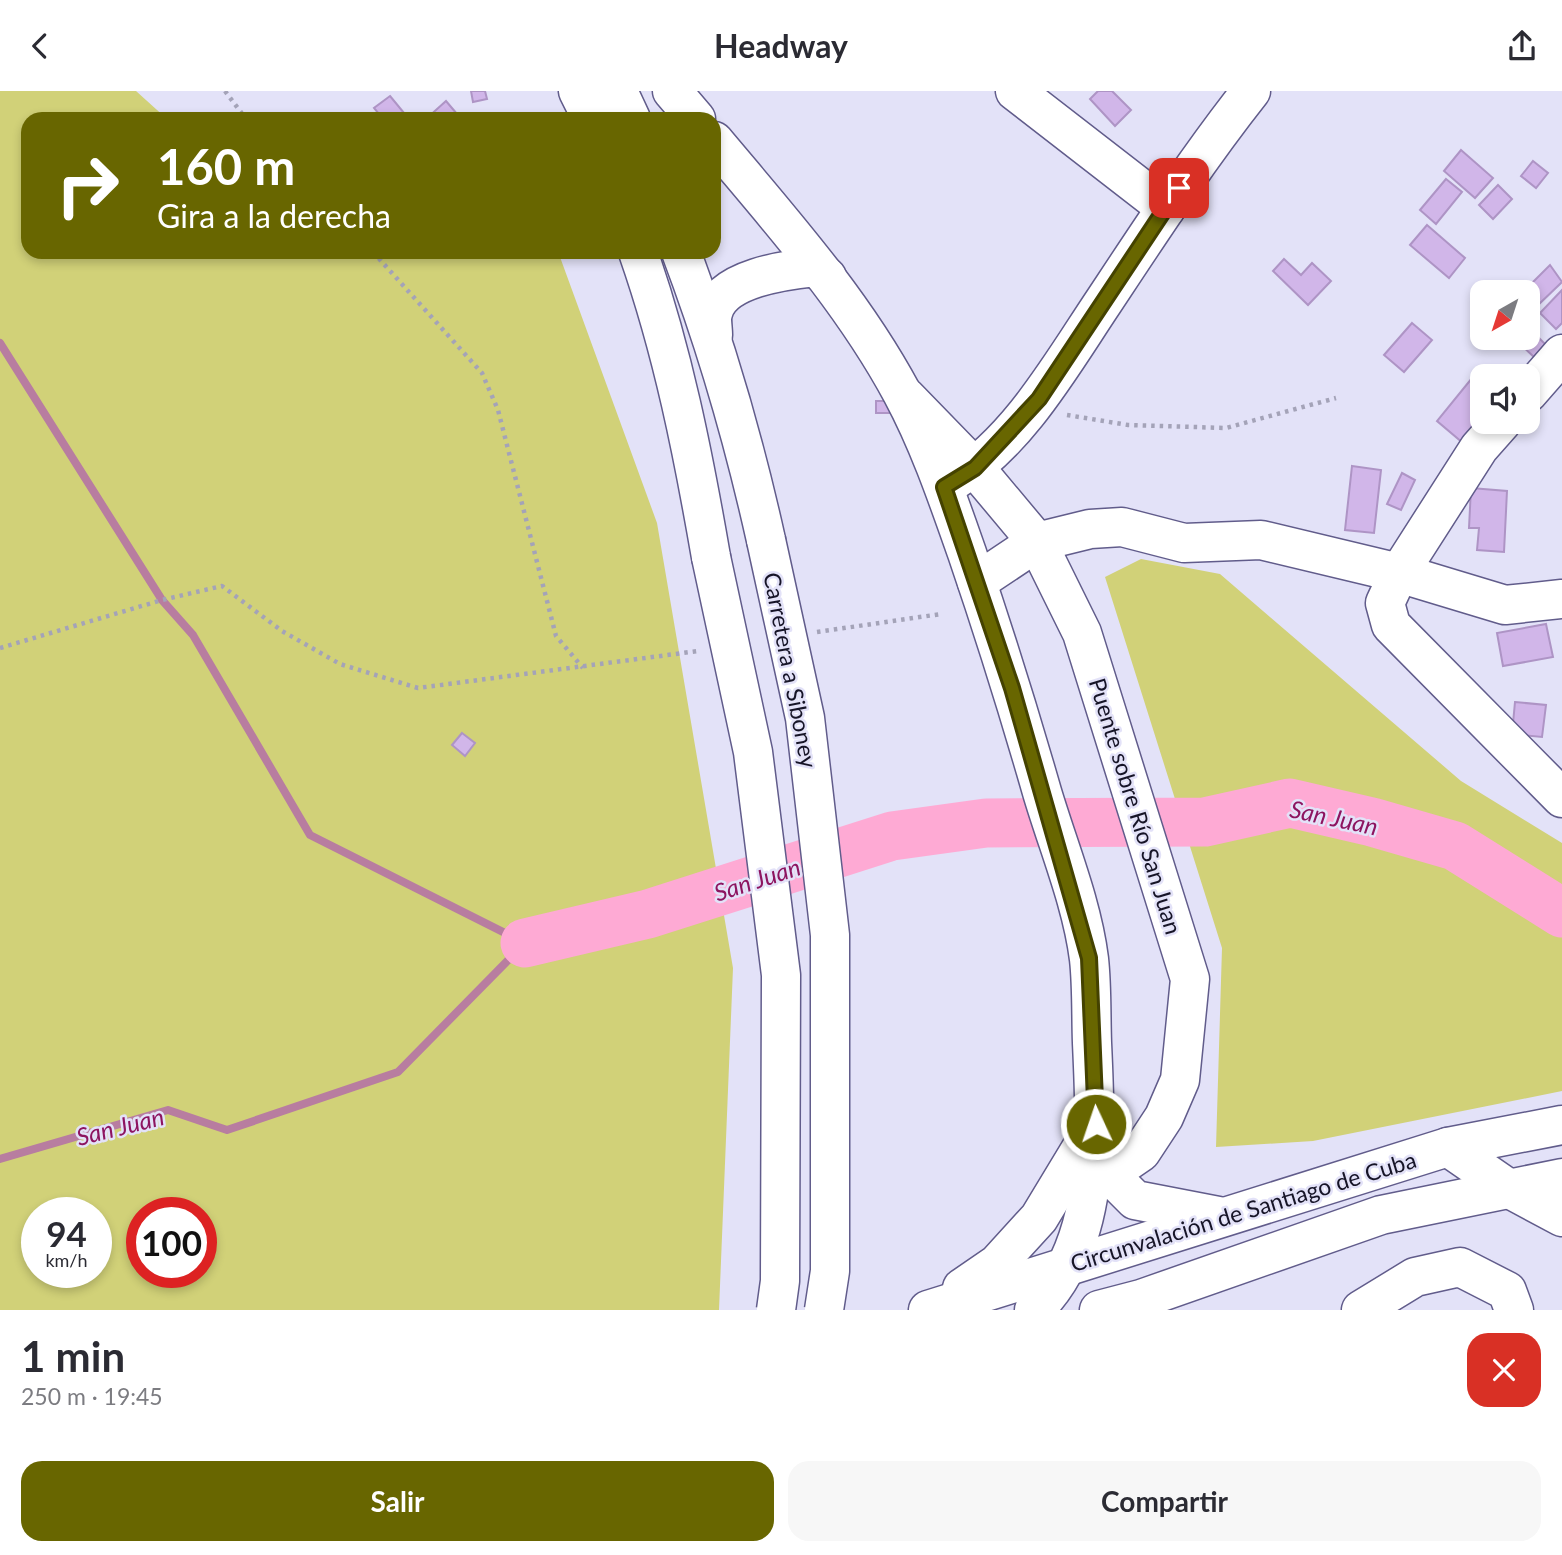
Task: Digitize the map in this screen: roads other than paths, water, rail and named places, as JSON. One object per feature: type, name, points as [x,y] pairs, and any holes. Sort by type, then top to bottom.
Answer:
[{"type":"main road","points":[[578,91],[588,112]]},
{"type":"main road","points":[[618,91],[628,112]]},
{"type":"main road","points":[[673,91],[690,112]]},
{"type":"main road","points":[[1015,91],[1166,208]]},
{"type":"main road","points":[[960,477],[1039,399],[1205,150],[1251,91]]},
{"type":"main road","points":[[721,149],[827,277],[960,477],[977,582],[1089,958],[1096,1124],[1088,1200],[1066,1266],[1048,1297],[1034,1310]]},
{"type":"main road","points":[[640,259],[660,315],[690,433],[711,557],[753,752],[781,975],[780,1280],[776,1310]]},
{"type":"main road","name":"Carretera a Siboney","points":[[684,259],[713,335],[747,453],[805,718],[830,935],[830,1271],[824,1310]]},
{"type":"main road","points":[[713,335],[713,311],[725,295],[738,285],[792,269],[815,267],[827,277]]},
{"type":"main road","points":[[1540,379],[1562,354]]},
{"type":"main road","points":[[1491,434],[1479,448],[1399,573],[1385,603],[1391,625],[1562,798]]},
{"type":"main road","name":"Puente sobre Río San Juan","points":[[960,477],[1037,542],[1082,633],[1190,979],[1180,1080],[1164,1117],[1141,1152],[1109,1174]]},
{"type":"main road","points":[[977,582],[1037,542],[1090,529],[1122,527],[1184,543],[1261,540],[1399,573],[1505,605],[1562,599]]},
{"type":"main road","points":[[1096,1124],[1109,1174],[1135,1200],[1220,1216]]},
{"type":"main road","points":[[929,1310],[997,1264],[1039,1218],[1096,1124]]},
{"type":"main road","name":"Circunvalación de Santiago de Cuba","points":[[929,1310],[1220,1216],[1448,1147],[1562,1125]]},
{"type":"main road","points":[[1448,1147],[1506,1187],[1562,1217]]},
{"type":"main road","name":"Circunvalación de Santiago de Cuba","points":[[1099,1310],[1132,1304],[1381,1215],[1506,1187],[1562,1178]]},
{"type":"main road","points":[[1360,1310],[1415,1277],[1460,1267],[1507,1291],[1514,1310]]},
{"type":"waterway","points":[[0,343],[162,600],[193,635],[310,835],[525,943],[398,1072],[227,1130],[168,1110],[0,1159]]},
{"type":"waterway","name":"San Juan","points":[[525,943],[648,914],[892,836],[986,823],[1205,822],[1290,803],[1372,822],[1455,846],[1562,913]]}]
